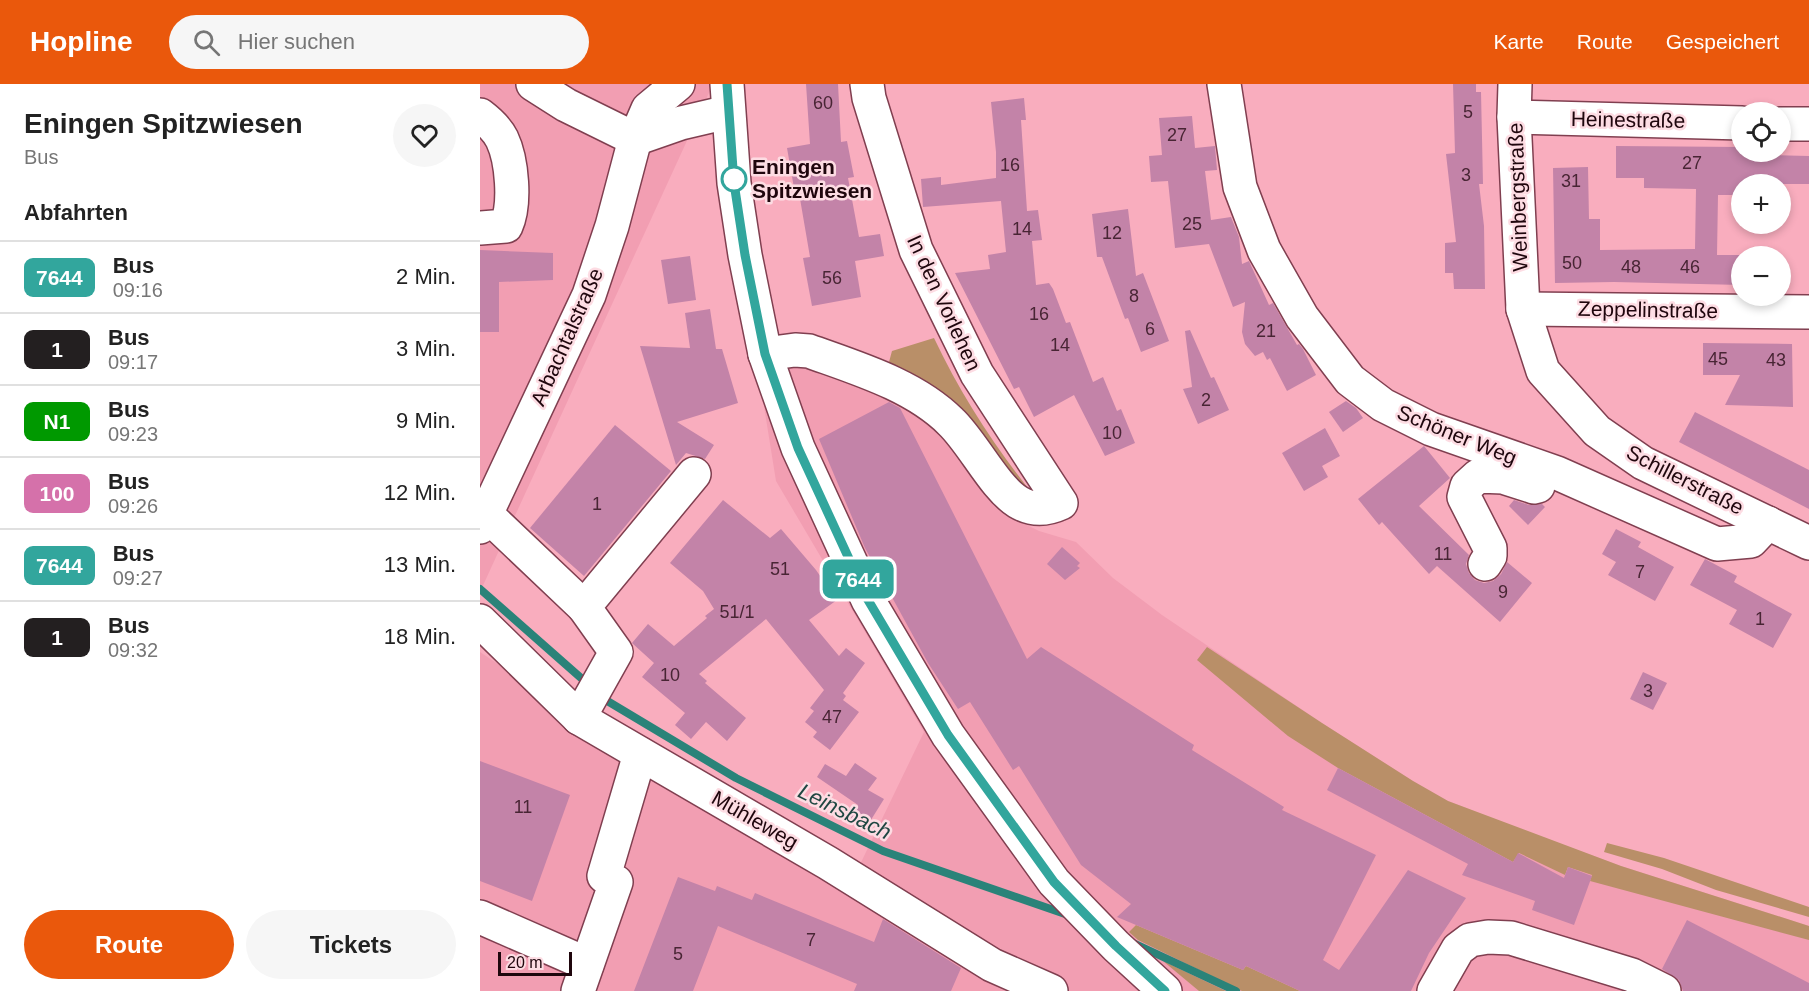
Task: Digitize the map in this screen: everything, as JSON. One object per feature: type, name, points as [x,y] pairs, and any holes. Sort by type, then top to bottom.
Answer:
[{"type":"street","points":[[533,84],[566,105],[635,139],[681,123],[727,98],[734,183],[745,255],[765,354],[798,448],[868,600],[948,735],[1054,882],[1165,991]]},
{"type":"street","name":"In den Vorlehen","points":[[765,354],[795,350],[809,351],[897,387],[929,404],[950,421],[1016,501],[1032,509],[1050,508],[1061,503],[977,375],[916,250],[869,98],[867,84]]},
{"type":"street","name":"Schöner Weg","points":[[1224,84],[1240,187],[1264,250],[1302,317],[1340,370],[1350,380],[1383,405],[1431,429],[1555,472],[1717,544],[1751,541],[1768,523]]},
{"type":"street","name":"Weinbergstraße","points":[[1515,84],[1514,117],[1523,309]]},
{"type":"street","name":"Arbachtalstraße","points":[[483,521],[589,295],[612,226],[635,139],[648,109],[677,86],[727,98]]},
{"type":"street","points":[[480,115],[502,138],[510,162],[511,200],[511,214],[506,226],[480,228]]},
{"type":"street","name":"Heinestraße","points":[[1514,117],[1731,123]]},
{"type":"street","points":[[1791,124],[1809,124]]},
{"type":"street","name":"Zeppelinstraße","points":[[1523,309],[1809,312]]},
{"type":"street","name":"Schillerstraße","points":[[1523,309],[1543,371],[1598,431],[1643,463],[1809,543]]},
{"type":"street","points":[[1485,564],[1490,556],[1490,548],[1464,497],[1467,486],[1478,476],[1503,477],[1534,487],[1549,482],[1555,472]]},
{"type":"street","points":[[584,607],[694,474]]},
{"type":"street","points":[[483,521],[584,607],[616,652],[589,701]]},
{"type":"street","name":"Mühleweg","points":[[480,621],[589,701],[640,754],[828,863],[992,966],[1052,991]]},
{"type":"street","points":[[480,917],[583,978],[616,882],[604,876],[640,754]]},
{"type":"street","points":[[1434,991],[1458,949],[1470,940],[1488,937],[1511,938],[1632,975],[1664,991]]},
{"type":"shaded area","points":[[480,84],[713,84],[480,592]]},
{"type":"shaded area","points":[[934,338],[978,418],[1031,492],[1025,496],[886,373],[892,351]]},
{"type":"shaded area","points":[[754,344],[925,411],[1001,502],[1023,523],[1039,531],[1076,542],[1113,578],[1162,615],[1322,723],[1448,801],[1621,866],[1809,926],[1809,991],[480,991],[480,652],[666,776],[852,881],[924,732],[776,481]]},
{"type":"shaded area","points":[[1207,647],[1322,723],[1448,801],[1621,866],[1809,926],[1809,940],[1590,881],[1592,875],[1568,867],[1565,875],[1519,853],[1513,862],[1338,768],[1288,736],[1197,660]]},
{"type":"shaded area","points":[[1607,843],[1664,858],[1809,907],[1809,917],[1716,890],[1662,869],[1604,852]]},
{"type":"shaded area","points":[[1136,925],[1243,970],[1246,966],[1300,991],[1242,991],[1138,940],[1129,932]]},
{"type":"shaded area","points":[[1163,961],[1226,991],[1199,991]]},
{"type":"building","points":[[806,84],[838,84],[841,142],[847,141],[854,177],[848,178],[859,237],[880,234],[884,256],[855,261],[861,297],[812,306],[803,258],[810,257],[798,187],[794,188],[787,148],[810,144]]},
{"type":"building","points":[[1453,84],[1476,84],[1476,92],[1481,92],[1483,184],[1479,184],[1484,226],[1485,289],[1454,289],[1453,273],[1445,273],[1445,243],[1456,242],[1446,154],[1455,153]]},
{"type":"building","points":[[1024,98],[1026,120],[1021,120],[1027,211],[1038,210],[1042,240],[1032,241],[1036,285],[1049,283],[1053,289],[1066,323],[1070,322],[1093,382],[1103,377],[1117,411],[1121,409],[1135,443],[1105,456],[1074,395],[1034,417],[1019,387],[1014,389],[955,273],[990,269],[988,255],[1006,252],[1001,201],[923,207],[921,179],[941,177],[941,185],[996,178],[991,102]]},
{"type":"building","points":[[1192,116],[1195,148],[1215,146],[1217,170],[1205,171],[1211,220],[1231,217],[1239,237],[1242,264],[1249,261],[1269,305],[1273,303],[1297,345],[1299,344],[1303,349],[1316,375],[1287,391],[1270,358],[1267,360],[1263,352],[1255,356],[1245,344],[1242,332],[1245,302],[1233,307],[1209,244],[1175,248],[1168,181],[1151,182],[1149,156],[1162,155],[1159,118]]},
{"type":"building","points":[[1616,146],[1731,147],[1731,162],[1791,162],[1791,156],[1809,156],[1809,184],[1791,184],[1791,174],[1731,174],[1731,195],[1718,195],[1717,255],[1731,255],[1731,285],[1555,283],[1553,168],[1588,167],[1589,219],[1600,219],[1600,250],[1695,249],[1696,189],[1644,188],[1644,178],[1616,178]]},
{"type":"building","points":[[1128,209],[1136,276],[1143,273],[1169,341],[1141,352],[1128,318],[1125,319],[1102,257],[1097,257],[1092,214]]},
{"type":"building","points":[[480,250],[553,253],[553,280],[499,282],[499,332],[480,332]]},
{"type":"building","points":[[690,256],[696,300],[668,304],[661,260]]},
{"type":"building","points":[[710,309],[716,349],[722,349],[738,403],[677,422],[714,445],[705,459],[686,453],[676,465],[640,346],[690,348],[685,313]]},
{"type":"building","points":[[1190,330],[1211,378],[1214,377],[1229,410],[1198,424],[1183,389],[1192,387],[1185,331]]},
{"type":"building","points":[[1703,343],[1792,344],[1793,407],[1725,405],[1740,375],[1703,375]]},
{"type":"building","points":[[1346,401],[1356,408],[1363,418],[1343,432],[1329,412]]},
{"type":"building","points":[[889,402],[900,408],[1027,659],[1041,647],[1194,745],[1192,750],[1284,807],[1282,810],[1376,855],[1323,960],[1339,970],[1408,870],[1466,898],[1429,953],[1411,991],[1300,991],[1246,966],[1243,970],[1117,917],[1131,904],[1081,865],[1019,766],[1013,770],[970,702],[958,709],[928,663],[865,548],[819,439]]},
{"type":"building","points":[[1695,412],[1809,470],[1809,509],[1679,442]]},
{"type":"building","points":[[615,425],[671,471],[584,576],[530,528]]},
{"type":"building","points":[[1325,428],[1340,456],[1322,466],[1328,477],[1304,491],[1282,453]]},
{"type":"building","points":[[1424,446],[1450,478],[1419,506],[1469,555],[1466,564],[1469,573],[1475,580],[1484,583],[1493,581],[1501,574],[1507,562],[1532,583],[1500,622],[1437,566],[1429,574],[1382,522],[1379,525],[1358,499]]},
{"type":"building","points":[[723,500],[770,538],[781,529],[816,570],[837,600],[809,620],[839,656],[846,648],[865,663],[843,693],[846,696],[843,700],[859,712],[830,750],[813,737],[817,732],[805,722],[814,711],[810,708],[824,690],[766,619],[699,674],[707,681],[705,683],[746,718],[727,741],[706,722],[691,739],[675,725],[685,713],[642,677],[654,663],[632,643],[648,624],[674,646],[707,618],[705,616],[714,609],[703,591],[670,563]]},
{"type":"building","points":[[1514,500],[1529,505],[1542,504],[1545,507],[1528,525],[1509,506]]},
{"type":"building","points":[[1616,529],[1641,542],[1638,547],[1674,567],[1655,601],[1608,575],[1616,562],[1602,554]]},
{"type":"building","points":[[1062,547],[1080,563],[1077,566],[1080,568],[1065,580],[1047,564]]},
{"type":"building","points":[[1705,559],[1737,576],[1734,582],[1792,614],[1773,648],[1729,624],[1737,610],[1690,585]]},
{"type":"building","points":[[1643,672],[1667,683],[1653,710],[1630,699]]},
{"type":"building","points":[[480,761],[570,795],[532,901],[480,881]]},
{"type":"building","points":[[855,763],[877,778],[868,790],[884,799],[864,831],[848,821],[858,805],[817,777],[825,764],[846,776]]},
{"type":"building","points":[[1338,768],[1513,862],[1518,853],[1564,878],[1568,867],[1592,876],[1574,925],[1532,910],[1535,901],[1462,875],[1468,864],[1327,790]]},
{"type":"building","points":[[678,877],[715,891],[717,886],[752,900],[755,893],[874,942],[883,919],[961,968],[951,991],[854,991],[857,984],[718,926],[693,991],[634,991]]},
{"type":"building","points":[[1687,920],[1809,983],[1809,991],[1683,991],[1679,980],[1662,969]]},
{"type":"waterway","name":"Leinsbach","points":[[480,589],[589,685]]},
{"type":"waterway","name":"Leinsbach","points":[[600,695],[736,778],[883,851],[1068,915]]},
{"type":"waterway","name":"Leinsbach","points":[[1131,942],[1236,991]]},
{"type":"bus line","name":"7644","points":[[727,84],[734,183],[745,255],[765,354],[798,448],[868,600],[948,735],[1054,882],[1116,946],[1165,991]]},
{"type":"place","name":"Eningen Spitzwiesen","points":[[734,179]]}]
